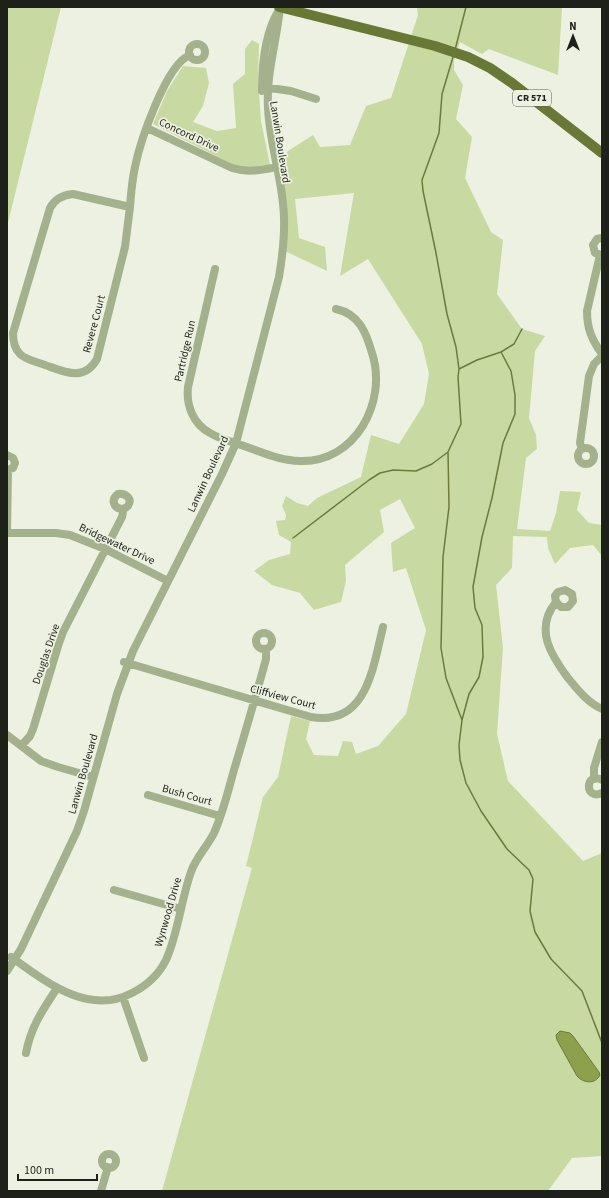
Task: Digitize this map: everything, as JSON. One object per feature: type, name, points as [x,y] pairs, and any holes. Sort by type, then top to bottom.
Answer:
[{"type":"main road","name":"CR 571","points":[[280,7],[452,51],[481,63],[500,75],[600,148]]},
{"type":"street","name":"Lanwin Boulevard","points":[[7,971],[11,960],[77,831],[91,776],[125,663],[133,651],[166,580],[222,474],[233,442],[279,277],[283,252],[284,205],[275,167],[265,87],[280,21],[280,7]]},
{"type":"street","points":[[147,128],[166,82],[180,61],[185,56],[190,55]]},
{"type":"street","points":[[265,87],[291,90],[316,99]]},
{"type":"street","name":"Concord Drive","points":[[130,206],[135,165],[147,128],[240,171],[256,171],[275,167]]},
{"type":"street","name":"Revere Court","points":[[73,194],[130,206],[125,247],[97,359],[94,364],[86,371],[74,374],[24,357],[16,349],[13,334],[49,211],[53,203],[62,196],[73,194]]},
{"type":"street","points":[[582,449],[580,443],[589,376],[594,364],[602,355],[590,335],[587,311],[601,255],[595,253],[593,245],[597,239],[602,238]]},
{"type":"street","name":"Partridge Run","points":[[215,269],[188,387],[187,394],[190,410],[199,424],[210,434],[282,459],[311,461],[321,459],[339,450],[347,445],[361,429],[370,412],[376,392],[376,369],[368,339],[355,318],[346,311],[336,309]]},
{"type":"street","points":[[7,455],[11,456],[15,461],[13,468],[8,470],[7,533]]},
{"type":"street","name":"Douglas Drive","points":[[22,745],[30,736],[33,729],[63,632],[122,517],[123,509]]},
{"type":"street","name":"Bridgewater Drive","points":[[7,533],[62,533],[78,537],[166,580]]},
{"type":"street","points":[[556,602],[550,610],[546,625],[546,634],[550,651],[554,659],[580,694],[602,709]]},
{"type":"street","name":"Cliffview Court","points":[[125,663],[254,701],[319,718],[334,717],[347,712],[358,702],[366,690],[383,627]]},
{"type":"street","name":"Wynwood Drive","points":[[11,960],[57,988],[85,1000],[106,1001],[123,997],[146,985],[160,969],[169,952],[195,862],[214,833],[220,816],[266,659],[266,649]]},
{"type":"street","points":[[7,735],[22,745],[32,755],[49,764],[91,776]]},
{"type":"street","points":[[602,742],[594,768],[598,779],[589,783],[589,789],[591,792],[595,795],[602,793]]},
{"type":"street","name":"Bush Court","points":[[148,795],[220,816]]},
{"type":"street","points":[[114,890],[181,909]]},
{"type":"street","points":[[26,1053],[35,1023],[57,988]]},
{"type":"street","points":[[123,997],[144,1058]]},
{"type":"street","points":[[101,1191],[108,1167]]},
{"type":"shaded area","points":[[7,7],[61,7],[7,227]]},
{"type":"shaded area","points":[[417,7],[562,7],[558,75],[489,49],[482,54],[460,42],[454,61],[454,70],[463,85],[456,119],[472,137],[465,178],[491,232],[503,240],[497,294],[522,329],[545,336],[535,351],[529,418],[536,435],[537,449],[526,458],[517,529],[550,531],[556,513],[560,491],[581,492],[577,510],[589,523],[602,525],[602,556],[593,545],[570,548],[555,564],[548,548],[547,537],[513,536],[512,568],[496,585],[503,648],[497,734],[508,781],[583,861],[602,853],[602,1156],[572,1158],[548,1191],[162,1191],[252,868],[246,866],[263,797],[278,777],[291,716],[310,721],[306,739],[314,755],[338,756],[343,741],[352,742],[356,754],[378,746],[406,714],[426,630],[406,568],[393,572],[391,543],[415,528],[400,499],[380,510],[384,532],[345,565],[346,581],[341,602],[314,610],[300,593],[272,585],[254,571],[269,560],[290,554],[291,542],[279,535],[276,521],[285,520],[286,515],[282,506],[286,496],[297,503],[308,506],[317,498],[361,477],[371,435],[399,444],[424,404],[429,374],[422,344],[368,259],[340,276],[354,193],[295,199],[299,238],[325,247],[327,271],[285,251],[279,163],[288,151],[313,135],[320,147],[350,145],[366,106],[391,98],[418,15]]},
{"type":"shaded area","points":[[252,40],[259,44],[258,80],[261,121],[270,165],[253,168],[236,166],[153,124],[167,91],[183,66],[206,68],[209,83],[203,106],[193,122],[217,131],[236,128],[233,84],[245,74],[245,49]]},
{"type":"shaded area","points":[[560,1031],[570,1033],[573,1036],[599,1072],[600,1075],[598,1078],[592,1082],[589,1082],[582,1080],[577,1076],[557,1040],[556,1035]]},
{"type":"waterway","points":[[455,50],[466,7]]},
{"type":"waterway","points":[[453,57],[442,94],[439,133],[422,180],[447,314],[456,347],[459,369],[458,377],[461,424],[448,452],[449,507],[443,557],[441,648],[446,678],[462,720]]},
{"type":"waterway","points":[[459,369],[477,360],[501,352],[514,344],[522,329]]},
{"type":"waterway","points":[[501,352],[511,371],[515,395],[515,414],[503,443],[492,498],[482,537],[473,587],[475,608],[482,625],[483,657],[479,677],[469,694],[462,720],[459,745],[460,760],[466,783],[481,811],[507,849],[529,870],[533,879],[530,911],[535,932],[551,959],[582,991],[602,1043]]},
{"type":"waterway","points":[[293,538],[380,473],[393,470],[416,471],[432,464],[448,452]]}]
